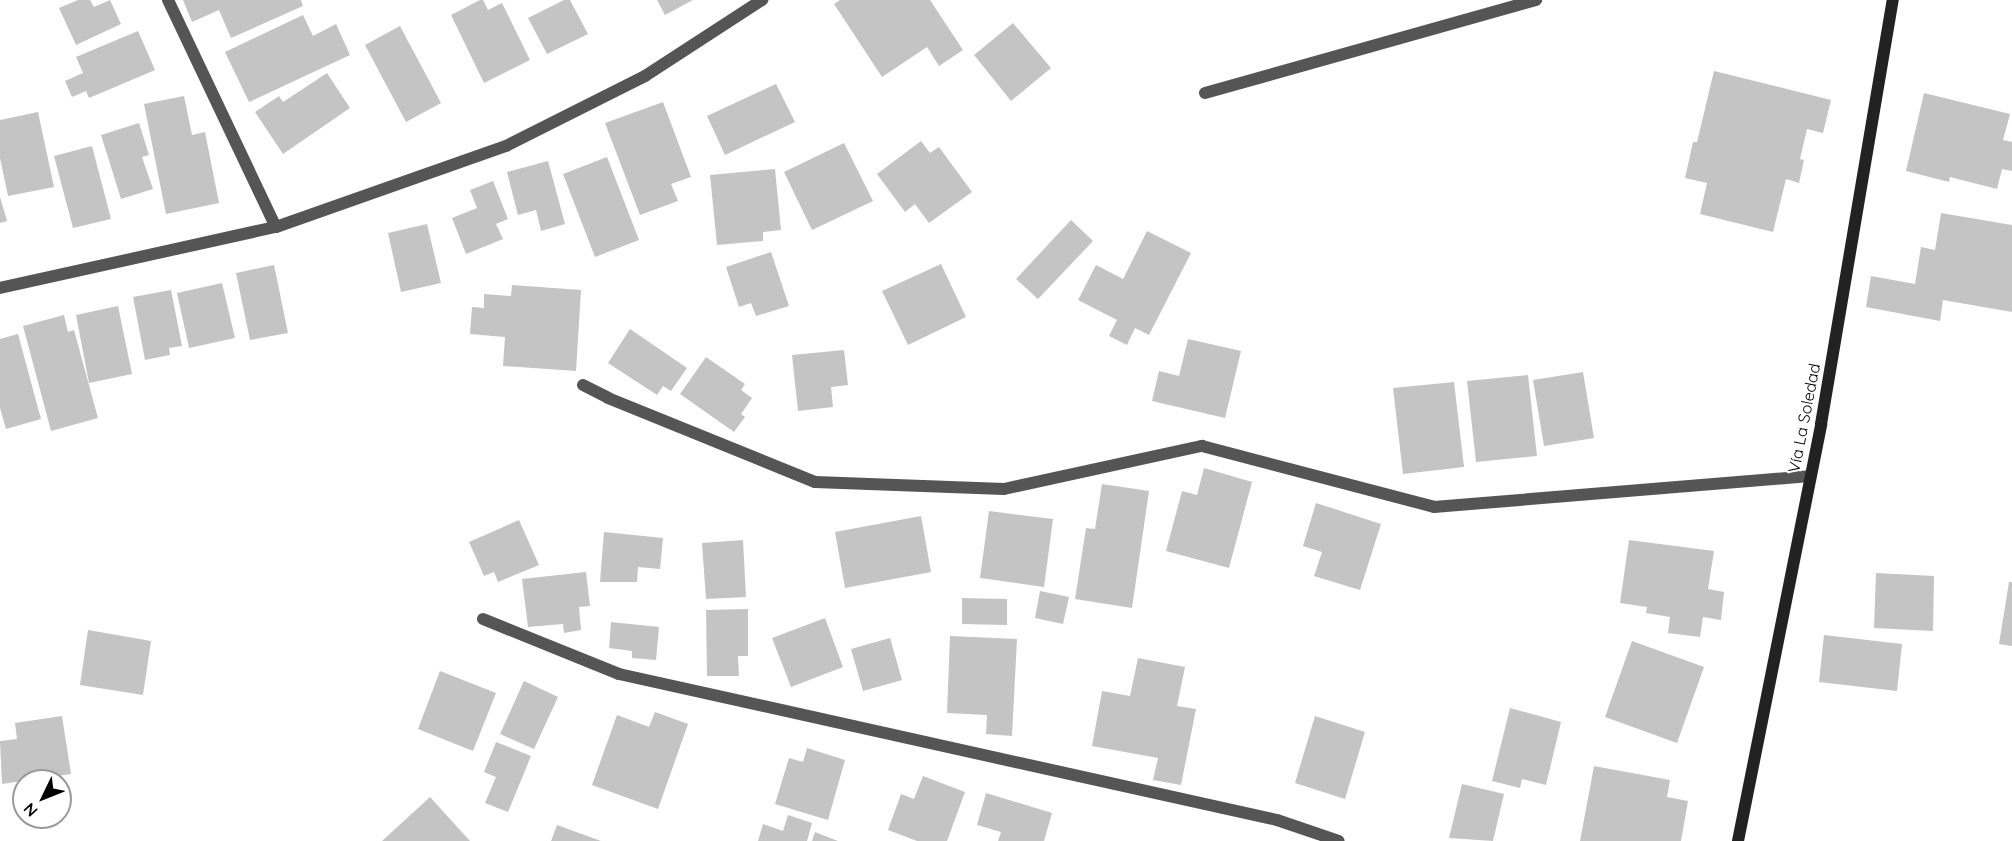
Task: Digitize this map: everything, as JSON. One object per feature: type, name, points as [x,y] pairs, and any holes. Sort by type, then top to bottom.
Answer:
[{"type":"street","points":[[168,0],[276,227]]},
{"type":"street","points":[[0,288],[276,227],[506,146],[645,76],[762,0]]},
{"type":"street","points":[[1205,93],[1536,0]]},
{"type":"street","name":"Vía La Soledad","points":[[1738,841],[1810,476],[1893,0]]},
{"type":"street","points":[[583,385],[608,398],[815,482],[1004,489],[1202,446],[1434,507],[1810,476]]},
{"type":"street","points":[[483,619],[619,674],[1277,820],[1339,841]]},
{"type":"building","points":[[78,0],[90,0],[94,7],[110,0],[121,24],[76,45],[59,8]]},
{"type":"building","points":[[183,0],[301,0],[303,6],[231,38],[219,10],[192,22]]},
{"type":"building","points":[[483,0],[488,10],[502,3],[530,60],[484,83],[451,15]]},
{"type":"building","points":[[564,0],[570,0],[588,34],[547,54],[528,18]]},
{"type":"building","points":[[657,0],[693,0],[665,15]]},
{"type":"building","points":[[840,0],[930,0],[963,50],[939,66],[927,47],[882,77],[834,4]]},
{"type":"building","points":[[303,15],[313,36],[336,24],[350,55],[249,102],[225,52]]},
{"type":"building","points":[[1013,23],[1051,68],[1011,101],[974,55]]},
{"type":"building","points":[[400,26],[441,103],[406,122],[365,45]]},
{"type":"building","points":[[138,31],[155,70],[89,98],[86,91],[72,97],[65,81],[83,73],[76,57]]},
{"type":"building","points":[[1714,71],[1831,100],[1823,133],[1807,129],[1800,159],[1804,160],[1799,183],[1786,179],[1773,232],[1700,214],[1707,183],[1685,178],[1693,142],[1697,142]]},
{"type":"building","points":[[327,73],[350,108],[283,154],[255,112],[279,96],[283,102]]},
{"type":"building","points":[[776,84],[795,122],[725,155],[707,116]]},
{"type":"building","points":[[1924,93],[2010,114],[2003,140],[2012,142],[2012,171],[2002,169],[1997,189],[1950,177],[1949,182],[1906,171]]},
{"type":"building","points":[[184,96],[192,135],[205,132],[219,203],[166,214],[144,104]]},
{"type":"building","points":[[663,102],[691,177],[671,184],[678,201],[640,215],[605,123]]},
{"type":"building","points":[[38,112],[54,187],[8,196],[0,158],[0,120]]},
{"type":"building","points":[[139,123],[149,155],[142,157],[153,189],[121,199],[101,135]]},
{"type":"building","points":[[921,141],[930,153],[939,147],[972,192],[929,223],[915,204],[905,212],[877,174]]},
{"type":"building","points":[[844,143],[873,201],[812,230],[784,172]]},
{"type":"building","points":[[92,146],[111,219],[73,228],[54,156]]},
{"type":"building","points":[[607,157],[639,240],[595,257],[563,174]]},
{"type":"building","points":[[548,161],[565,224],[541,231],[536,210],[518,215],[507,172]]},
{"type":"building","points":[[775,169],[781,230],[763,232],[763,241],[717,245],[710,175]]},
{"type":"building","points":[[493,181],[508,219],[496,224],[503,239],[466,254],[452,218],[477,208],[470,190]]},
{"type":"building","points":[[0,197],[7,221],[0,223]]},
{"type":"building","points":[[1941,213],[2012,225],[2012,312],[1943,300],[1940,321],[1866,307],[1871,276],[1915,284],[1921,247],[1935,250]]},
{"type":"building","points":[[1071,220],[1093,241],[1038,299],[1016,279]]},
{"type":"building","points":[[427,224],[441,283],[401,292],[388,233]]},
{"type":"building","points":[[1147,231],[1191,253],[1149,335],[1135,328],[1127,345],[1109,336],[1117,320],[1078,300],[1096,265],[1123,279]]},
{"type":"building","points":[[771,252],[789,306],[756,316],[751,303],[739,307],[726,267]]},
{"type":"building","points":[[941,264],[966,317],[908,345],[882,291]]},
{"type":"building","points":[[274,265],[288,333],[250,340],[236,273]]},
{"type":"building","points":[[222,283],[235,338],[189,348],[177,293]]},
{"type":"building","points":[[512,285],[581,290],[576,371],[503,366],[505,337],[470,334],[472,307],[484,308],[484,294],[511,296]]},
{"type":"building","points":[[171,290],[182,346],[169,348],[170,355],[145,360],[133,297]]},
{"type":"building","points":[[118,306],[132,374],[89,383],[76,315]]},
{"type":"building","points":[[64,315],[68,332],[74,330],[98,418],[51,431],[23,326]]},
{"type":"building","points":[[630,329],[687,368],[671,391],[663,386],[657,395],[608,363]]},
{"type":"building","points":[[18,334],[41,419],[6,429],[0,408],[0,339]]},
{"type":"building","points":[[1188,339],[1241,351],[1225,418],[1152,401],[1159,371],[1179,376]]},
{"type":"building","points":[[844,350],[848,385],[831,387],[833,407],[798,411],[792,355]]},
{"type":"building","points":[[706,357],[745,384],[741,390],[752,398],[741,414],[745,417],[734,432],[680,394]]},
{"type":"building","points":[[1583,372],[1594,438],[1544,446],[1533,380]]},
{"type":"building","points":[[1528,375],[1537,456],[1476,462],[1467,381]]},
{"type":"building","points":[[1454,382],[1464,467],[1403,474],[1393,388]]},
{"type":"building","points":[[1204,468],[1252,482],[1229,568],[1166,551],[1182,491],[1197,495]]},
{"type":"building","points":[[1102,484],[1149,491],[1132,608],[1075,599],[1086,528],[1095,529]]},
{"type":"building","points":[[1316,503],[1381,524],[1360,590],[1314,576],[1322,552],[1303,546]]},
{"type":"building","points":[[989,511],[1053,519],[1044,587],[980,578]]},
{"type":"building","points":[[921,516],[931,572],[845,588],[835,532]]},
{"type":"building","points":[[519,520],[539,565],[498,582],[494,572],[484,576],[469,542]]},
{"type":"building","points":[[604,532],[663,538],[660,569],[638,567],[637,582],[600,582]]},
{"type":"building","points":[[743,540],[746,597],[706,599],[702,543]]},
{"type":"building","points":[[1629,540],[1714,551],[1708,589],[1724,592],[1721,620],[1703,617],[1700,637],[1668,633],[1670,617],[1646,613],[1647,607],[1620,603]]},
{"type":"building","points":[[586,572],[590,606],[579,607],[581,630],[564,633],[563,624],[528,627],[522,579]]},
{"type":"building","points":[[1876,573],[1934,576],[1933,631],[1874,628]]},
{"type":"building","points":[[2009,582],[2012,582],[2012,646],[1999,644]]},
{"type":"building","points":[[1040,591],[1069,597],[1063,624],[1035,618]]},
{"type":"building","points":[[962,598],[1007,599],[1007,625],[962,624]]},
{"type":"building","points":[[748,609],[748,656],[738,656],[739,676],[707,676],[706,610]]},
{"type":"building","points":[[825,618],[843,667],[791,687],[772,638]]},
{"type":"building","points":[[611,622],[659,627],[656,660],[632,658],[632,651],[609,648]]},
{"type":"building","points":[[88,630],[151,641],[143,695],[80,685]]},
{"type":"building","points":[[1824,635],[1902,644],[1897,691],[1819,682]]},
{"type":"building","points":[[950,636],[1017,639],[1012,736],[986,734],[987,715],[947,713]]},
{"type":"building","points":[[890,638],[902,680],[863,691],[851,649]]},
{"type":"building","points":[[1632,641],[1704,667],[1677,743],[1605,717]]},
{"type":"building","points":[[1138,658],[1185,667],[1177,706],[1196,709],[1181,785],[1153,780],[1158,758],[1092,746],[1102,691],[1130,696]]},
{"type":"building","points":[[440,671],[496,693],[473,751],[418,729]]},
{"type":"building","points":[[524,681],[558,697],[534,749],[500,734]]},
{"type":"building","points":[[1510,708],[1561,722],[1546,785],[1522,779],[1520,788],[1492,781]]},
{"type":"building","points":[[655,712],[688,724],[658,809],[592,785],[617,715],[649,727]]},
{"type":"building","points":[[62,716],[70,769],[12,769],[12,783],[2,784],[0,741],[17,739],[15,723]]},
{"type":"building","points":[[1315,716],[1365,732],[1345,799],[1295,783]]},
{"type":"building","points":[[496,742],[531,756],[508,812],[485,803],[496,777],[484,772]]},
{"type":"building","points":[[807,748],[845,760],[828,820],[775,804],[789,758],[803,762]]},
{"type":"building","points":[[1594,766],[1670,780],[1667,797],[1688,801],[1681,841],[1580,841]]},
{"type":"building","points":[[923,776],[965,792],[947,841],[917,841],[888,830],[901,794],[914,799]]},
{"type":"building","points":[[1462,784],[1504,794],[1493,841],[1449,838]]},
{"type":"building","points":[[986,793],[1052,813],[1044,841],[998,841],[1001,832],[977,825]]},
{"type":"building","points":[[430,797],[470,841],[382,841]]},
{"type":"building","points":[[788,815],[812,823],[807,841],[758,841],[763,824],[783,831]]},
{"type":"building","points":[[557,825],[601,841],[551,841]]},
{"type":"building","points":[[815,832],[838,841],[812,841]]}]
